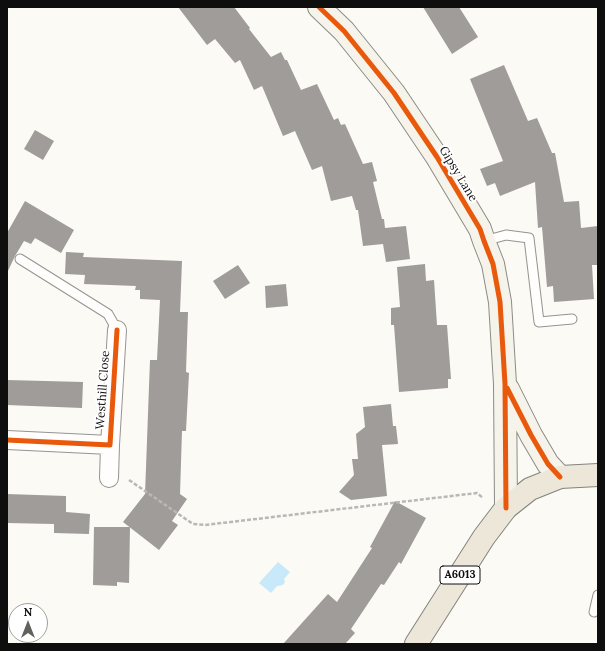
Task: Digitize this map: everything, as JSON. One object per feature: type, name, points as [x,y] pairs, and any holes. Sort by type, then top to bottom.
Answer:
[{"type":"main road","name":"Gipsy Lane","points":[[319,7],[344,32],[394,93],[437,157],[480,230],[493,264],[500,302],[506,384],[504,511]]},
{"type":"main road","name":"Gipsy Lane","points":[[506,384],[531,435],[548,464],[560,477]]},
{"type":"main road","name":"A6013","points":[[416,644],[484,537],[504,511],[530,489],[560,477],[598,475]]},
{"type":"street","name":"Westhill Close","points":[[109,478],[117,330]]},
{"type":"street","name":"Westhill Close","points":[[7,440],[110,445]]},
{"type":"lane","points":[[484,241],[506,235],[529,238],[538,322],[572,319]]},
{"type":"lane","points":[[20,260],[108,314],[117,330]]},
{"type":"lane","points":[[594,612],[598,595]]},
{"type":"path","points":[[109,478],[127,478],[193,524],[205,525],[477,493],[504,511]]},
{"type":"water","points":[[278,562],[290,572],[284,579],[285,582],[283,585],[277,586],[271,593],[259,583]]},
{"type":"building","points":[[178,7],[234,7],[271,57],[281,52],[285,60],[287,60],[301,90],[317,84],[334,120],[338,118],[341,125],[345,124],[363,164],[372,162],[377,181],[373,182],[382,219],[384,219],[385,228],[406,226],[410,259],[386,262],[383,244],[363,246],[358,210],[356,210],[352,196],[331,201],[322,166],[312,170],[295,131],[283,136],[262,86],[254,90],[240,60],[235,63],[215,39],[207,45]]},
{"type":"building","points":[[423,7],[459,7],[478,37],[452,54]]},
{"type":"building","points":[[504,65],[528,121],[537,118],[552,153],[555,153],[564,202],[579,201],[581,228],[598,226],[598,265],[592,265],[594,299],[554,302],[553,286],[547,287],[542,227],[538,228],[535,182],[500,196],[495,183],[487,186],[480,169],[503,161],[470,79]]},
{"type":"building","points":[[35,130],[54,141],[43,160],[24,149]]},
{"type":"building","points":[[25,201],[74,230],[61,253],[35,238],[31,244],[24,241],[7,273],[7,233]]},
{"type":"building","points":[[66,252],[84,253],[83,257],[182,261],[180,312],[188,312],[186,372],[189,373],[186,431],[182,431],[180,494],[187,499],[172,521],[178,525],[159,550],[123,522],[145,494],[150,360],[157,360],[160,300],[140,299],[140,290],[135,290],[136,286],[84,284],[85,275],[65,274]]},
{"type":"building","points":[[425,264],[426,281],[434,280],[437,325],[447,325],[451,379],[448,379],[448,388],[399,392],[394,325],[391,325],[391,308],[400,307],[397,267]]},
{"type":"building","points":[[238,265],[250,283],[225,299],[213,281]]},
{"type":"building","points":[[286,284],[288,306],[266,308],[265,286]]},
{"type":"building","points":[[7,380],[83,382],[82,408],[7,405]]},
{"type":"building","points":[[391,404],[393,426],[396,426],[398,444],[382,445],[387,496],[351,500],[339,492],[354,475],[352,459],[358,459],[356,434],[365,427],[363,407]]},
{"type":"building","points":[[7,494],[66,496],[66,512],[90,514],[89,534],[54,533],[54,524],[7,523]]},
{"type":"building","points":[[395,501],[426,518],[401,564],[399,562],[384,585],[381,584],[351,629],[355,633],[345,644],[283,644],[328,594],[337,602],[372,548],[370,547]]},
{"type":"building","points":[[94,527],[130,527],[129,583],[117,582],[117,586],[93,585]]},
{"type":"cycle path","points":[[319,7],[344,31],[394,93],[437,157],[480,229],[493,264],[500,302],[505,384],[506,508]]},
{"type":"cycle path","points":[[7,440],[110,445],[117,330]]},
{"type":"cycle path","points":[[507,388],[548,464],[560,477]]}]
